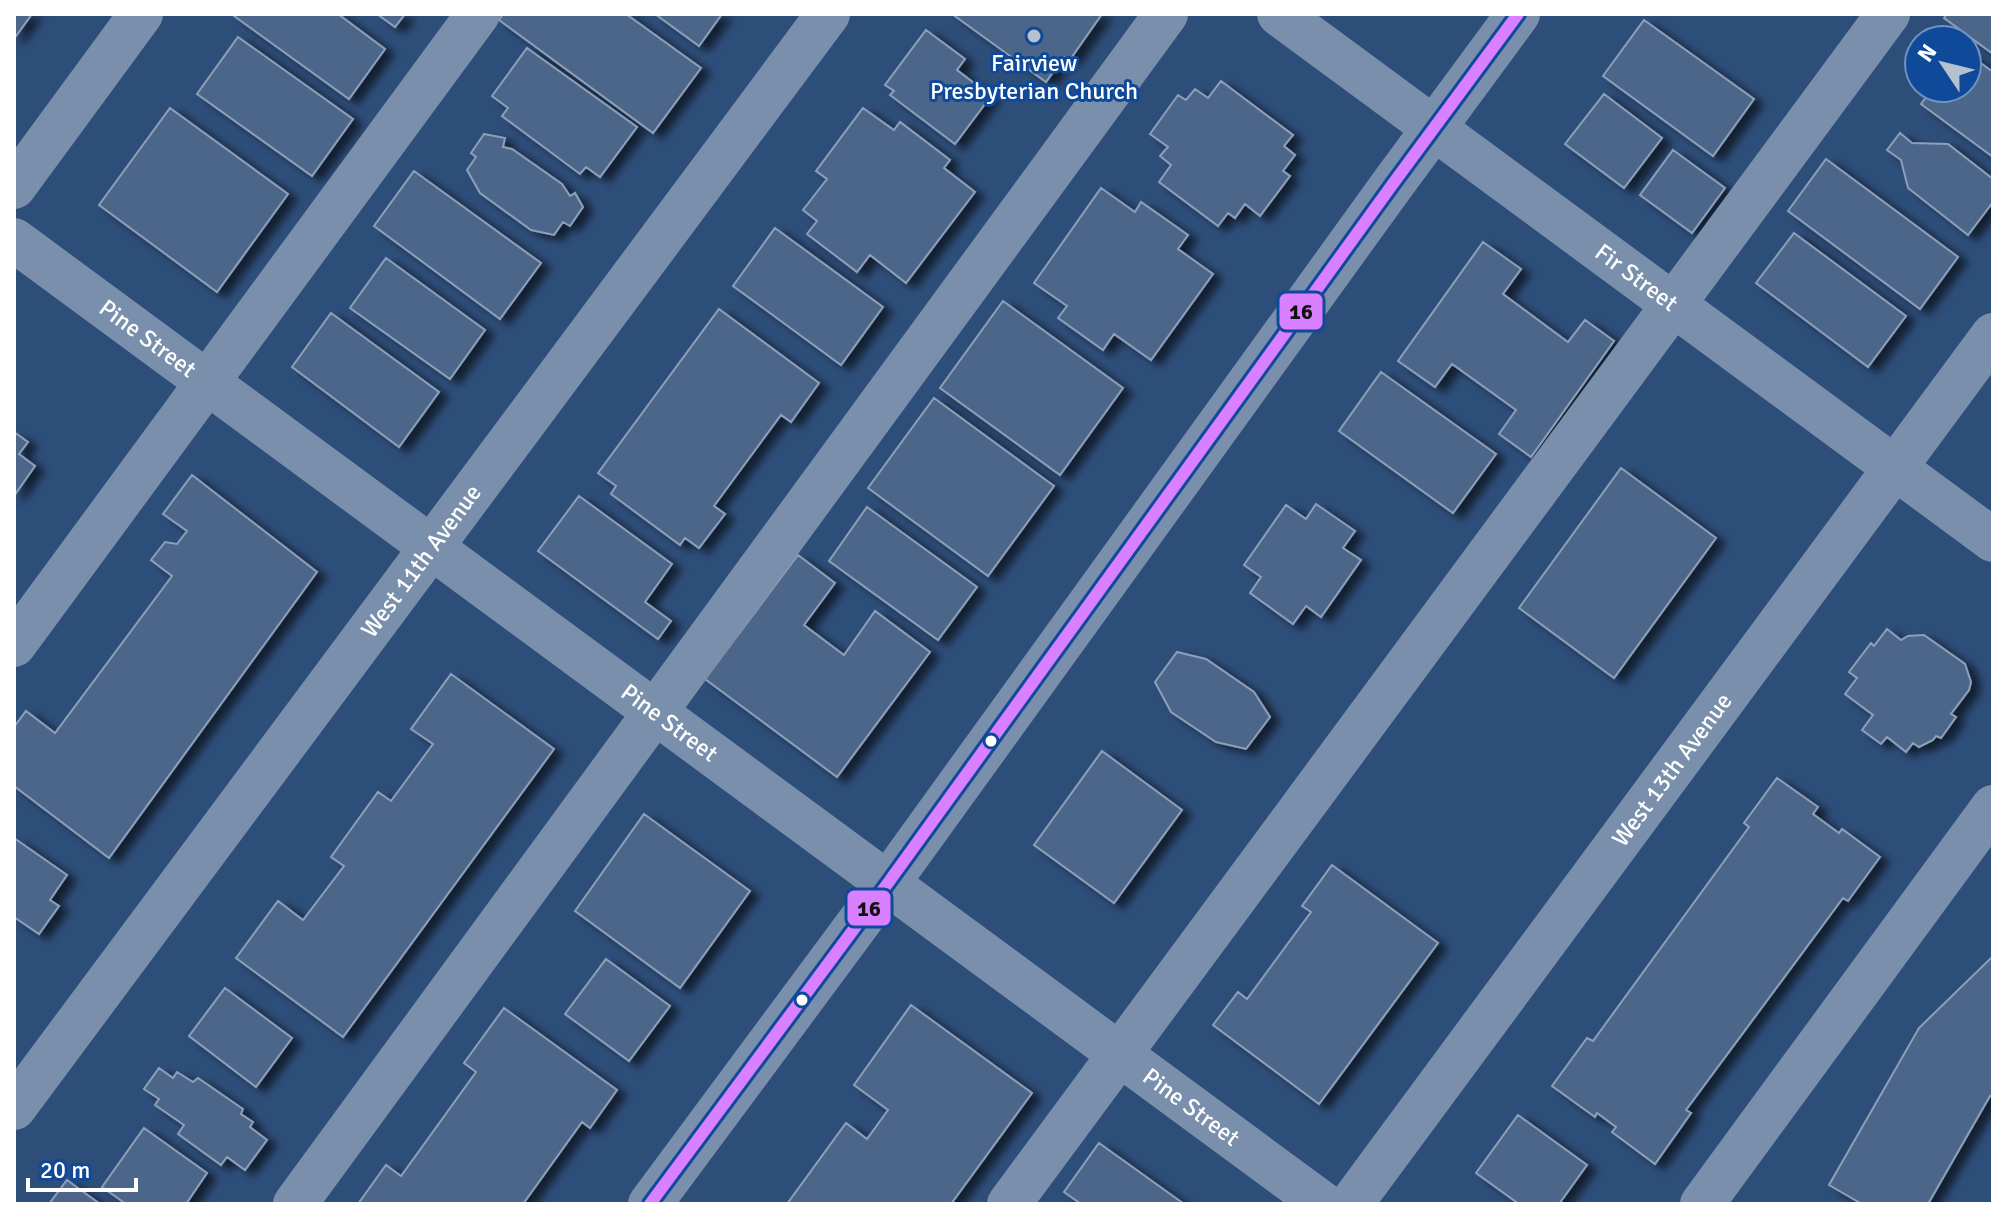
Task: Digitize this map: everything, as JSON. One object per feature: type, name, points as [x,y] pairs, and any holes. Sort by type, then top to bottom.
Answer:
[{"type":"street","points":[[14,187],[141,14]]},
{"type":"street","points":[[14,645],[478,14]]},
{"type":"street","name":"West 11th Avenue","points":[[14,1108],[828,14]]},
{"type":"street","points":[[295,1204],[1166,14]]},
{"type":"street","name":"Fir Street","points":[[1279,14],[1993,540]]},
{"type":"street","points":[[650,1204],[888,883],[1518,14]]},
{"type":"street","points":[[1009,1204],[1888,14]]},
{"type":"street","name":"Pine Street","points":[[14,240],[1323,1204]]},
{"type":"street","name":"West 13th Avenue","points":[[1351,1204],[1993,335]]},
{"type":"street","points":[[1702,1204],[1993,807]]},
{"type":"building","points":[[14,14],[32,14],[14,39]]},
{"type":"building","points":[[235,14],[338,14],[385,49],[349,99]]},
{"type":"building","points":[[377,14],[405,14],[395,27]]},
{"type":"building","points":[[503,14],[626,14],[701,68],[653,133],[499,20]]},
{"type":"building","points":[[655,14],[722,14],[699,46]]},
{"type":"building","name":"Fairview Presbyterian Church","points":[[952,14],[1102,14],[1069,61],[1064,57],[1046,82]]},
{"type":"building","points":[[1947,14],[1993,14],[1993,54],[1983,47],[1983,24],[1952,24],[1944,18]]},
{"type":"building","points":[[1644,20],[1754,99],[1713,156],[1603,76]]},
{"type":"building","points":[[926,30],[965,59],[957,70],[991,96],[955,144],[890,95],[894,91],[885,85]]},
{"type":"building","points":[[238,37],[353,119],[312,176],[197,94]]},
{"type":"building","points":[[527,48],[637,127],[600,177],[586,167],[580,174],[502,116],[508,108],[492,96]]},
{"type":"building","points":[[1983,65],[1993,72],[1993,157],[1921,104],[1983,104]]},
{"type":"building","points":[[1221,81],[1293,135],[1284,146],[1295,155],[1283,171],[1290,176],[1260,216],[1245,204],[1235,218],[1228,213],[1218,226],[1159,182],[1171,165],[1160,156],[1168,147],[1150,134],[1178,95],[1186,100],[1195,89],[1208,98]]},
{"type":"building","points":[[1604,94],[1662,138],[1624,188],[1565,144]]},
{"type":"building","points":[[170,108],[288,194],[217,292],[99,205]]},
{"type":"building","points":[[863,108],[894,130],[900,122],[950,160],[944,168],[975,192],[906,283],[870,255],[857,272],[807,234],[817,221],[803,210],[827,179],[816,171]]},
{"type":"building","points":[[1900,133],[1912,143],[1948,144],[1993,179],[1993,202],[1968,235],[1908,188],[1901,160],[1887,150]]},
{"type":"building","points":[[484,134],[505,138],[503,147],[512,149],[562,184],[570,196],[575,193],[583,207],[570,226],[563,222],[554,235],[531,230],[480,193],[467,170],[476,157],[471,153]]},
{"type":"building","points":[[1673,150],[1725,188],[1692,233],[1640,195]]},
{"type":"building","points":[[1826,159],[1958,257],[1920,309],[1788,211]]},
{"type":"building","points":[[414,171],[541,263],[500,319],[374,226]]},
{"type":"building","points":[[1101,188],[1135,212],[1141,202],[1188,235],[1178,249],[1213,274],[1151,360],[1114,334],[1103,350],[1058,318],[1067,306],[1034,283]]},
{"type":"building","points":[[775,228],[883,307],[841,365],[733,286]]},
{"type":"building","points":[[1794,233],[1906,316],[1868,367],[1756,283]]},
{"type":"building","points":[[1483,242],[1521,269],[1503,294],[1568,342],[1585,320],[1614,341],[1531,457],[1499,434],[1516,410],[1452,364],[1435,387],[1398,361]]},
{"type":"building","points":[[386,258],[485,330],[450,379],[350,308]]},
{"type":"building","points":[[1003,301],[1123,388],[1060,475],[940,388]]},
{"type":"building","points":[[719,309],[819,383],[791,422],[781,415],[714,506],[725,514],[699,548],[685,538],[680,545],[611,494],[616,486],[598,473]]},
{"type":"building","points":[[331,313],[439,392],[399,447],[292,367]]},
{"type":"building","points":[[1381,372],[1496,454],[1453,513],[1339,431]]},
{"type":"building","points":[[934,398],[1054,486],[988,576],[868,488]]},
{"type":"building","points":[[14,432],[28,442],[19,454],[35,466],[14,496]]},
{"type":"building","points":[[1621,468],[1716,538],[1614,678],[1519,608]]},
{"type":"building","points":[[192,475],[317,572],[109,858],[14,786],[14,727],[26,711],[55,733],[172,576],[151,560],[165,542],[177,544],[187,531],[163,514]]},
{"type":"building","points":[[579,496],[672,564],[645,602],[671,621],[658,639],[538,551]]},
{"type":"building","points":[[1316,504],[1355,531],[1343,548],[1361,560],[1321,617],[1306,606],[1293,624],[1250,593],[1261,577],[1244,565],[1286,505],[1306,519]]},
{"type":"building","points":[[867,507],[977,587],[938,640],[829,561]]},
{"type":"building","points":[[798,555],[835,583],[804,625],[844,655],[875,611],[930,652],[837,777],[705,679]]},
{"type":"building","points":[[1887,629],[1901,640],[1908,636],[1924,635],[1965,664],[1971,682],[1969,690],[1951,714],[1956,717],[1941,738],[1936,736],[1919,747],[1913,743],[1906,752],[1887,737],[1881,744],[1862,730],[1873,715],[1845,694],[1857,678],[1849,672],[1871,643],[1874,646]]},
{"type":"building","points":[[1177,652],[1206,659],[1254,692],[1270,717],[1246,749],[1216,742],[1171,712],[1155,682]]},
{"type":"building","points":[[451,674],[554,749],[343,1037],[236,958],[278,901],[303,920],[344,866],[331,857],[378,792],[391,801],[433,744],[411,729]]},
{"type":"building","points":[[1102,751],[1182,810],[1114,903],[1034,845]]},
{"type":"building","points":[[1777,778],[1818,807],[1813,814],[1839,833],[1842,829],[1880,857],[1848,901],[1843,898],[1686,1110],[1691,1113],[1655,1164],[1612,1132],[1616,1127],[1597,1113],[1595,1117],[1552,1086],[1587,1038],[1593,1041],[1749,827],[1744,823]]},
{"type":"building","points":[[644,814],[750,891],[680,988],[575,911]]},
{"type":"building","points":[[14,838],[67,875],[50,900],[59,906],[39,934],[14,917]]},
{"type":"building","points":[[1332,865],[1438,943],[1319,1104],[1213,1025],[1238,992],[1247,999],[1311,912],[1302,906]]},
{"type":"building","points":[[1993,956],[1993,1098],[1990,1096],[1928,1204],[1862,1204],[1829,1185],[1919,1028]]},
{"type":"building","points":[[606,959],[670,1006],[629,1061],[565,1014]]},
{"type":"building","points":[[225,988],[292,1038],[256,1087],[189,1036]]},
{"type":"building","points":[[911,1005],[1032,1093],[951,1204],[787,1204],[846,1123],[867,1139],[888,1110],[854,1085]]},
{"type":"building","points":[[504,1008],[617,1090],[590,1128],[582,1122],[523,1204],[358,1204],[386,1165],[401,1176],[476,1072],[464,1063]]},
{"type":"building","points":[[159,1068],[173,1078],[177,1072],[193,1082],[198,1078],[243,1109],[241,1114],[253,1122],[250,1127],[267,1140],[245,1170],[227,1157],[221,1165],[178,1134],[184,1125],[155,1105],[159,1099],[144,1089]]},
{"type":"building","points":[[1518,1115],[1587,1165],[1559,1204],[1519,1204],[1476,1173]]},
{"type":"building","points":[[144,1128],[207,1173],[186,1204],[126,1204],[102,1187]]},
{"type":"building","points":[[1099,1143],[1184,1204],[1081,1204],[1064,1192]]},
{"type":"building","points":[[67,1180],[100,1204],[49,1204]]},
{"type":"transit line","name":"16","points":[[650,1204],[888,883],[1518,14]]},
{"type":"place","name":"Fairview Presbyterian Church","points":[[1034,36]]}]
